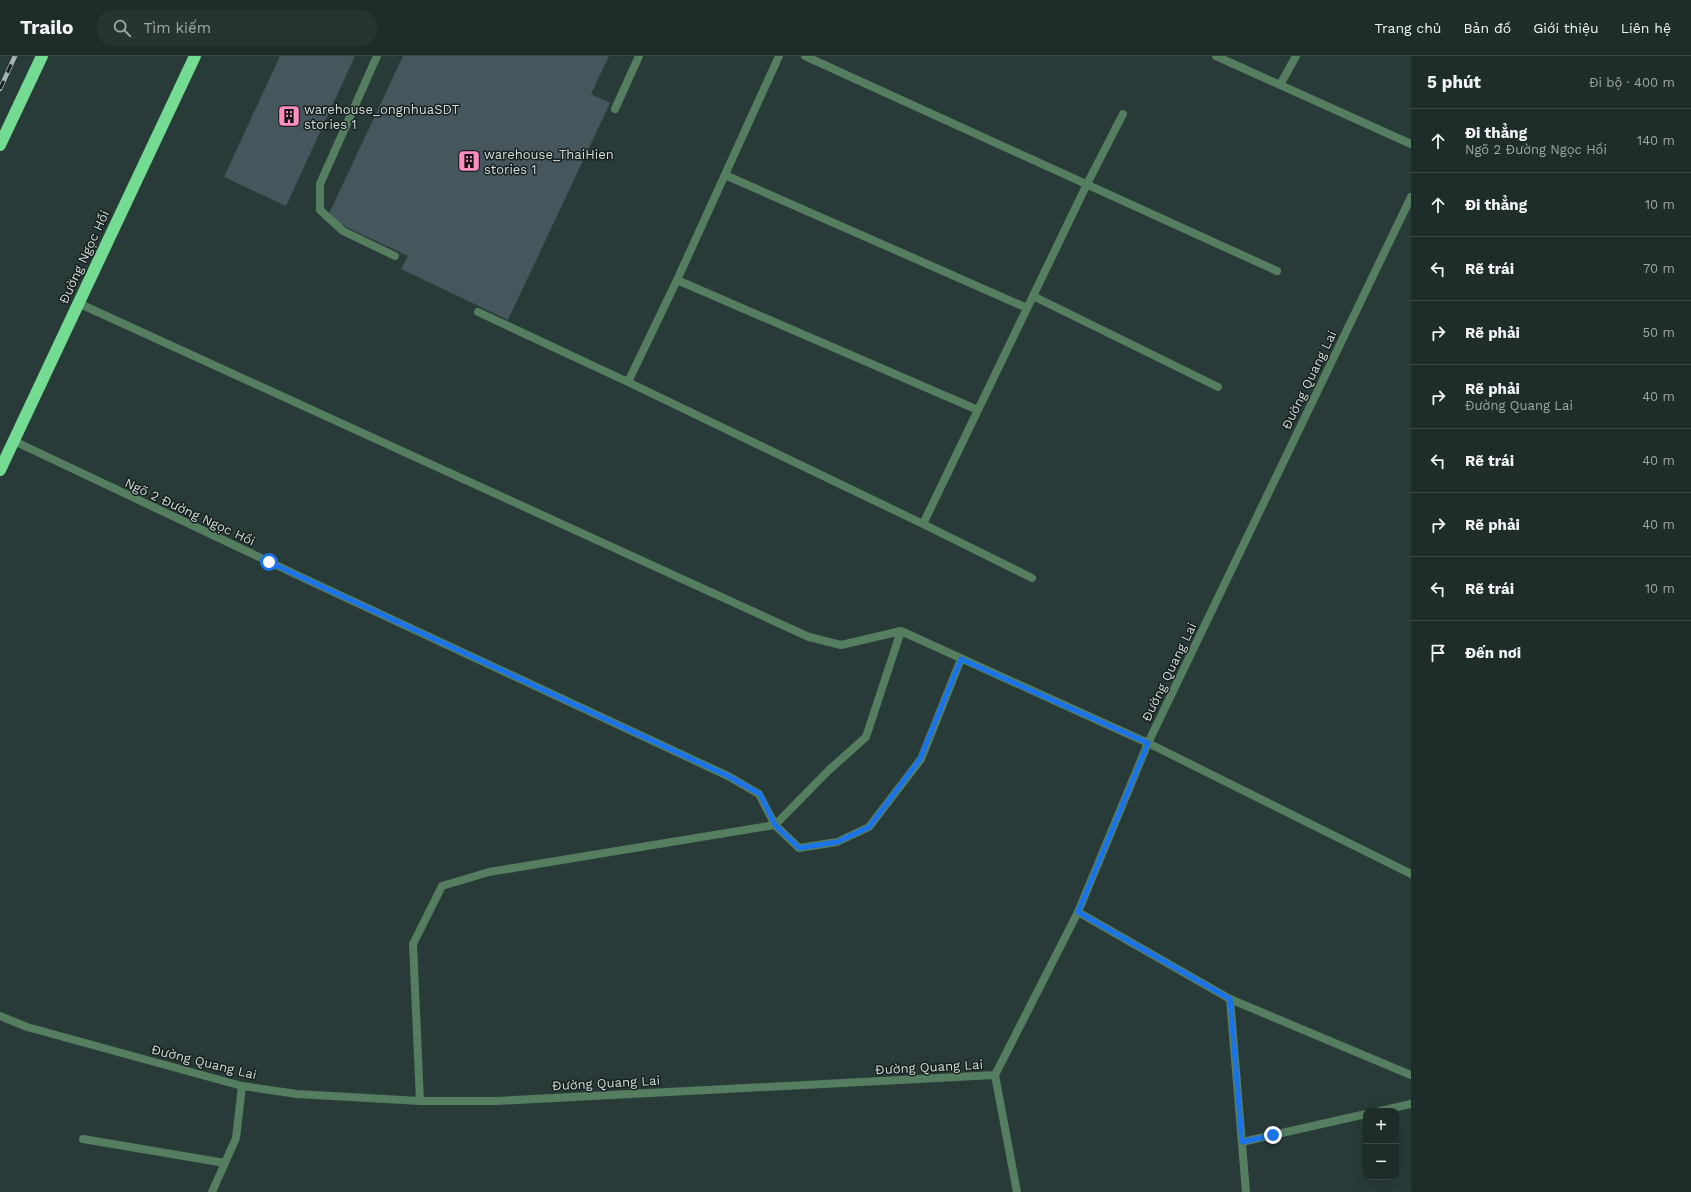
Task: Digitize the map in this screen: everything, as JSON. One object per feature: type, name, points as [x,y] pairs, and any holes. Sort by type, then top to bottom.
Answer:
[{"type":"highway","points":[[0,145],[42,56]]},
{"type":"highway","name":"Đường Ngọc Hồi","points":[[0,470],[195,56]]},
{"type":"street","points":[[377,56],[320,184],[320,210],[343,231],[395,256]]},
{"type":"street","points":[[615,108],[639,56]]},
{"type":"street","points":[[628,382],[677,280],[779,56]]},
{"type":"street","points":[[805,56],[1277,271]]},
{"type":"street","points":[[1216,56],[1411,144]]},
{"type":"street","points":[[1280,85],[1296,56]]},
{"type":"street","points":[[923,524],[1086,184],[1123,114]]},
{"type":"street","points":[[725,175],[1027,308]]},
{"type":"street","name":"Đường Quang Lai","points":[[0,1016],[27,1027],[242,1086],[297,1094],[420,1101],[496,1101],[995,1075],[1078,912],[1148,743],[1411,197]]},
{"type":"street","points":[[677,280],[978,410]]},
{"type":"street","points":[[1033,296],[1218,387]]},
{"type":"street","points":[[78,302],[808,637],[842,645],[901,631],[1148,743],[1411,874]]},
{"type":"street","points":[[478,312],[628,382],[1032,578]]},
{"type":"street","name":"Ngõ 2 Đường Ngọc Hồi","points":[[14,441],[728,776],[760,794],[775,825]]},
{"type":"street","points":[[420,1101],[413,944],[442,886],[489,872],[775,825],[829,770],[866,737],[901,631]]},
{"type":"street","points":[[775,825],[799,848],[837,842],[869,827],[920,759],[961,659]]},
{"type":"street","points":[[1078,912],[1230,999],[1411,1075]]},
{"type":"street","points":[[1230,999],[1246,1192]]},
{"type":"street","points":[[995,1075],[1016,1192]]},
{"type":"street","points":[[212,1192],[236,1138],[242,1086]]},
{"type":"street","points":[[1393,1108],[1411,1104]]},
{"type":"street","points":[[1242,1142],[1363,1115]]},
{"type":"street","points":[[83,1139],[225,1163]]},
{"type":"building","name":"warehouse_ongnhuaSDT stories 1","points":[[280,56],[355,56],[286,206],[224,177]]},
{"type":"building","name":"warehouse_ThaiHien stories 1","points":[[403,56],[609,56],[591,94],[610,103],[508,320],[401,269],[408,256],[327,218]]},
{"type":"railway","points":[[0,89],[15,56]]},
{"type":"place","name":"warehouse_ongnhuaSDT stories 1","points":[[289,116]]},
{"type":"place","name":"warehouse_ThaiHien stories 1","points":[[469,161]]},
{"type":"route","points":[[269,562],[728,776],[760,794],[775,825],[799,848],[837,842],[869,827],[920,759],[961,659],[1148,743],[1078,912],[1230,999],[1242,1142],[1273,1135]]}]
